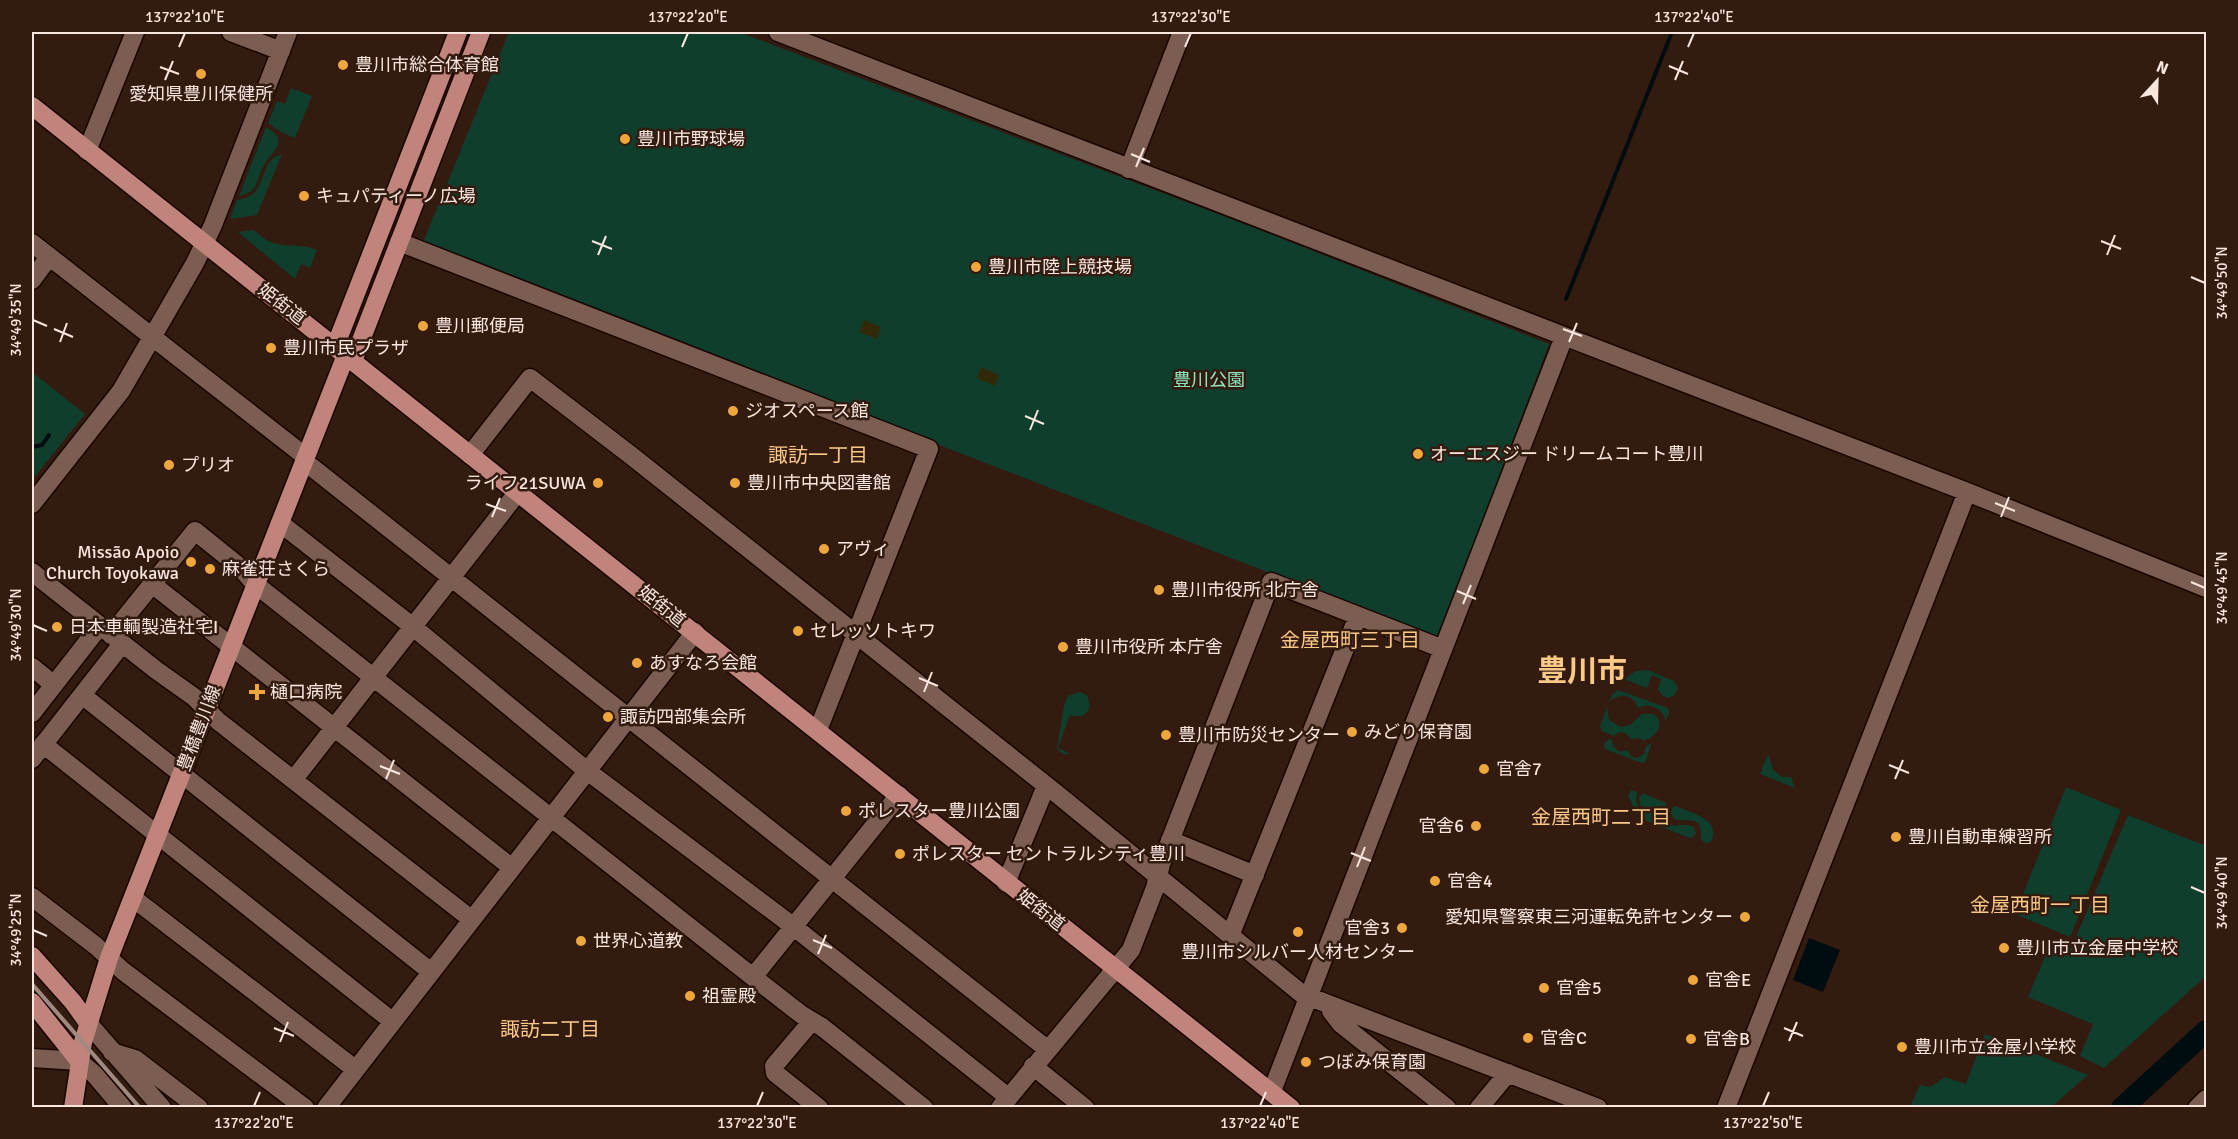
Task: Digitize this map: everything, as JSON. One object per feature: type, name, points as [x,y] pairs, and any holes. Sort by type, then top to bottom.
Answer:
[{"type":"main road","points":[[345,354],[458,32]]},
{"type":"main road","points":[[345,354],[399,242],[481,32]]},
{"type":"main road","name":"姫街道","points":[[32,106],[818,730],[1006,883],[1291,1107]]},
{"type":"main road","name":"豊橋豊川線","points":[[73,1107],[79,1061],[88,1023],[110,958],[345,354]]},
{"type":"main road","points":[[32,956],[73,1002],[88,1023]]},
{"type":"main road","points":[[32,1002],[79,1061]]},
{"type":"street","points":[[87,151],[135,32]]},
{"type":"street","points":[[231,32],[281,51]]},
{"type":"street","points":[[32,504],[122,391],[204,243],[288,32]]},
{"type":"street","points":[[778,32],[1967,492],[2206,588]]},
{"type":"street","points":[[1129,169],[1182,32]]},
{"type":"street","points":[[399,242],[929,449],[818,730]]},
{"type":"street","points":[[32,243],[1047,1049]]},
{"type":"street","points":[[32,280],[49,257]]},
{"type":"street","points":[[1272,1091],[1564,337]]},
{"type":"street","points":[[470,454],[530,378],[642,464],[1046,786],[1302,994],[1598,1107]]},
{"type":"street","points":[[294,779],[518,492]]},
{"type":"street","points":[[1726,1107],[1967,492]]},
{"type":"street","points":[[280,523],[412,626],[586,770],[794,927],[1004,1102],[1131,950],[1170,840],[1271,582],[1443,649]]},
{"type":"street","points":[[32,712],[54,685],[111,635],[195,531],[241,568],[255,584],[753,976],[924,1107]]},
{"type":"street","points":[[32,572],[194,697],[206,710],[471,919]]},
{"type":"street","points":[[152,584],[511,867]]},
{"type":"street","points":[[1230,936],[1358,616]]},
{"type":"street","points":[[326,1107],[695,632]]},
{"type":"street","points":[[111,635],[82,695],[37,748],[157,834],[392,1021]]},
{"type":"street","points":[[32,667],[54,685]]},
{"type":"street","points":[[82,695],[430,971]]},
{"type":"street","points":[[1006,883],[1046,786]]},
{"type":"street","points":[[753,976],[899,795]]},
{"type":"street","points":[[1170,840],[1255,875]]},
{"type":"street","points":[[32,897],[110,958],[123,971],[305,1107]]},
{"type":"street","points":[[133,898],[355,1069]]},
{"type":"street","points":[[1331,1006],[1331,1011],[1341,1024],[1447,1107]]},
{"type":"street","points":[[812,1021],[774,1066],[775,1073],[819,1107]]},
{"type":"street","points":[[88,1023],[162,1107]]},
{"type":"street","points":[[111,1051],[135,1059],[199,1107]]},
{"type":"street","points":[[32,1058],[79,1061],[94,1074],[123,1107]]},
{"type":"street","points":[[1033,1066],[1085,1107]]},
{"type":"street","points":[[1479,1107],[1508,1073]]},
{"type":"street","points":[[2197,1107],[2206,1099]]},
{"type":"green space","name":"豊川公園","points":[[509,32],[739,32],[1257,229],[1549,344],[1438,638],[422,245]]},
{"type":"green space","points":[[291,88],[312,96],[295,138],[268,123],[277,101],[285,104]]},
{"type":"green space","points":[[266,127],[277,137],[277,146],[261,170],[254,188],[239,196]]},
{"type":"green space","points":[[282,154],[257,215],[230,219],[237,200],[255,192],[269,164]]},
{"type":"green space","points":[[254,230],[271,242],[317,250],[310,268],[301,264],[295,279],[238,232]]},
{"type":"green space","points":[[32,372],[85,414],[32,480]]},
{"type":"green space","points":[[1648,670],[1674,681],[1678,688],[1675,695],[1668,698],[1662,695],[1658,689],[1661,679],[1652,675],[1647,688],[1624,679],[1636,671]]},
{"type":"green space","points":[[1618,690],[1668,708],[1666,721],[1655,707],[1638,708],[1630,697],[1617,697],[1609,702]]},
{"type":"green space","points":[[1079,692],[1087,695],[1090,706],[1082,715],[1070,715],[1058,748],[1071,754],[1063,754],[1057,749],[1064,705],[1068,696]]},
{"type":"green space","points":[[1607,707],[1609,720],[1621,727],[1630,725],[1642,714],[1654,714],[1659,720],[1658,731],[1644,741],[1640,738],[1632,739],[1625,733],[1619,732],[1614,736],[1602,731],[1600,726]]},
{"type":"green space","points":[[1609,739],[1612,740],[1616,750],[1627,750],[1631,756],[1637,758],[1644,754],[1646,746],[1652,743],[1645,762],[1642,763],[1605,749],[1604,744]]},
{"type":"green space","points":[[1769,755],[1773,770],[1782,777],[1791,777],[1795,788],[1760,774]]},
{"type":"green space","points":[[2066,787],[2121,810],[2070,937],[2015,914]]},
{"type":"green space","points":[[1631,790],[1637,792],[1636,801],[1640,809],[1658,812],[1660,818],[1658,823],[1647,821],[1639,815],[1628,796]]},
{"type":"green space","points":[[1643,793],[1666,803],[1668,821],[1674,826],[1694,827],[1696,833],[1693,837],[1690,838],[1662,827],[1659,809],[1644,808],[1640,805],[1639,798]]},
{"type":"green space","points":[[1675,806],[1709,822],[1713,834],[1711,842],[1706,843],[1701,840],[1700,825],[1694,821],[1674,819],[1671,813]]},
{"type":"green space","points":[[2128,815],[2206,846],[2206,976],[2104,1068],[2080,1056],[2093,1024],[2028,997],[2050,945],[2070,951]]},
{"type":"green space","points":[[1985,1034],[2088,1075],[2051,1107],[1910,1107],[1920,1085],[1930,1087],[1945,1077],[1966,1084]]},
{"type":"sand","points":[[864,320],[881,327],[877,339],[859,332]]},
{"type":"sand","points":[[981,367],[999,375],[995,386],[977,378]]},
{"type":"shaded area","points":[[1809,938],[1840,950],[1823,992],[1793,980]]},
{"type":"waterway","points":[[1566,299],[1672,32]]},
{"type":"waterway","points":[[32,447],[42,445],[49,435]]},
{"type":"waterway","points":[[2122,1108],[2206,1031]]},
{"type":"railway","points":[[32,984],[140,1108]]},
{"type":"place","name":"豊川市総合体育館","points":[[343,65]]},
{"type":"place","name":"愛知県豊川保健所","points":[[201,74]]},
{"type":"place","name":"豊川市野球場","points":[[625,139]]},
{"type":"place","name":"キュパティーノ広場","points":[[304,196]]},
{"type":"place","name":"豊川市陸上競技場","points":[[976,267]]},
{"type":"place","name":"豊川郵便局","points":[[423,326]]},
{"type":"place","name":"豊川市民プラザ","points":[[271,348]]},
{"type":"place","name":"ジオスペース館","points":[[733,411]]},
{"type":"place","name":"オーエスジー ドリームコート豊川","points":[[1418,454]]},
{"type":"place","name":"プリオ","points":[[169,465]]},
{"type":"place","name":"ライフ21SUWA","points":[[598,483]]},
{"type":"place","name":"豊川市中央図書館","points":[[735,483]]},
{"type":"place","name":"アヴィ","points":[[824,549]]},
{"type":"place","name":"Missão Apoio Church Toyokawa","points":[[191,562]]},
{"type":"place","name":"麻雀荘さくら","points":[[210,569]]},
{"type":"place","name":"豊川市役所 北庁舎","points":[[1159,590]]},
{"type":"place","name":"日本車輌製造社宅I","points":[[57,627]]},
{"type":"place","name":"セレッソトキワ","points":[[798,631]]},
{"type":"place","name":"豊川市役所 本庁舎","points":[[1063,647]]},
{"type":"place","name":"あすなろ会館","points":[[637,663]]},
{"type":"place","name":"樋口病院","points":[[257,692]]},
{"type":"place","name":"諏訪四部集会所","points":[[608,717]]},
{"type":"place","name":"みどり保育園","points":[[1352,732]]},
{"type":"place","name":"豊川市防災センター","points":[[1166,735]]},
{"type":"place","name":"官舎7","points":[[1484,769]]},
{"type":"place","name":"ポレスター豊川公園","points":[[846,811]]},
{"type":"place","name":"官舎6","points":[[1476,826]]},
{"type":"place","name":"豊川自動車練習所","points":[[1896,837]]},
{"type":"place","name":"ポレスター セントラルシティ豊川","points":[[900,854]]},
{"type":"place","name":"官舎4","points":[[1435,881]]},
{"type":"place","name":"愛知県警察東三河運転免許センター","points":[[1745,917]]},
{"type":"place","name":"官舎3","points":[[1402,928]]},
{"type":"place","name":"豊川市シルバー人材センター","points":[[1298,932]]},
{"type":"place","name":"世界心道教","points":[[581,941]]},
{"type":"place","name":"豊川市立金屋中学校","points":[[2004,948]]},
{"type":"place","name":"官舎E","points":[[1693,980]]},
{"type":"place","name":"官舎5","points":[[1544,988]]},
{"type":"place","name":"祖霊殿","points":[[690,996]]},
{"type":"place","name":"官舎C","points":[[1528,1038]]},
{"type":"place","name":"官舎B","points":[[1691,1039]]},
{"type":"place","name":"豊川市立金屋小学校","points":[[1902,1047]]},
{"type":"place","name":"つぼみ保育園","points":[[1306,1062]]},
{"type":"district","name":"諏訪一丁目","points":[[818,455]]},
{"type":"district","name":"金屋西町三丁目","points":[[1350,640]]},
{"type":"district","name":"豊川市","points":[[1582,671]]},
{"type":"district","name":"金屋西町二丁目","points":[[1601,817]]},
{"type":"district","name":"金屋西町一丁目","points":[[2040,905]]},
{"type":"district","name":"諏訪二丁目","points":[[550,1029]]}]
